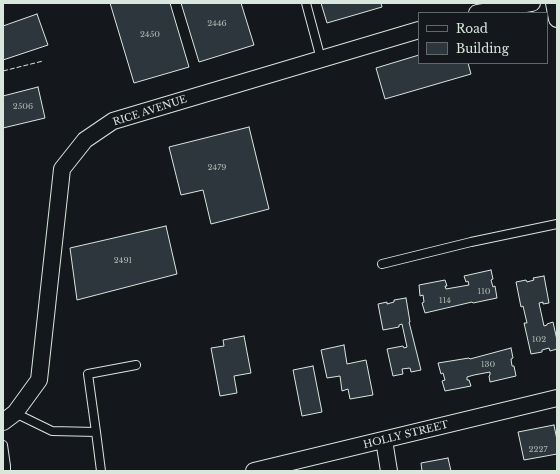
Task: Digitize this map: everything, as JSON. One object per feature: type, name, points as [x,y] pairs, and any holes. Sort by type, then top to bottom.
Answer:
[{"type":"street","points":[[482,12],[532,3]]},
{"type":"street","points":[[554,3],[557,19]]},
{"type":"street","name":"RICE AVENUE","points":[[9,417],[38,380],[62,169],[85,140],[113,121],[418,30]]},
{"type":"street","name":"HOLLY STREET","points":[[254,471],[557,398]]},
{"type":"street","points":[[384,440],[389,471]]},
{"type":"lane","points":[[306,3],[321,59]]},
{"type":"lane","points":[[382,264],[471,242],[557,224]]},
{"type":"lane","points":[[101,471],[88,374],[136,365]]},
{"type":"lane","points":[[9,417],[52,431],[96,432]]},
{"type":"lane","points":[[3,445],[6,471]]},
{"type":"building","points":[[110,3],[170,3],[189,67],[134,83]]},
{"type":"building","points":[[181,3],[241,3],[254,45],[199,62]]},
{"type":"building","points":[[321,3],[381,3],[382,7],[327,23]]},
{"type":"building","points":[[37,14],[48,45],[3,60],[3,26]]},
{"type":"building","points":[[418,55],[418,64],[468,64],[471,74],[385,99],[376,68]]},
{"type":"building","points":[[38,87],[45,118],[3,128],[3,96]]},
{"type":"building","points":[[249,127],[269,209],[211,224],[203,190],[181,195],[169,147]]},
{"type":"building","points":[[166,226],[177,274],[77,300],[70,248]]},
{"type":"building","points":[[491,270],[493,279],[491,280],[493,287],[495,286],[497,298],[425,313],[422,303],[424,302],[423,295],[420,296],[419,285],[445,280],[447,286],[445,286],[446,289],[469,285],[464,276]]},
{"type":"building","points":[[544,276],[549,303],[539,303],[544,326],[553,322],[557,340],[557,349],[550,351],[549,348],[542,350],[542,352],[531,354],[524,323],[527,323],[523,306],[521,307],[516,282],[526,280],[527,282],[534,280],[533,278]]},
{"type":"building","points":[[406,298],[409,322],[421,370],[411,372],[410,368],[402,369],[403,374],[393,376],[387,349],[403,346],[404,348],[407,347],[402,324],[399,325],[399,327],[383,330],[378,304],[387,302],[387,304],[394,302],[394,300]]},
{"type":"building","points":[[244,336],[251,373],[234,376],[237,393],[220,396],[211,348],[224,346],[223,340]]},
{"type":"building","points":[[344,345],[347,364],[366,360],[373,395],[350,399],[348,389],[342,391],[340,376],[327,378],[321,350]]},
{"type":"building","points":[[511,348],[513,358],[511,359],[512,366],[514,366],[516,376],[490,382],[490,372],[474,375],[467,377],[467,380],[469,380],[471,386],[445,391],[442,381],[445,380],[443,373],[441,374],[438,363],[470,359]]},
{"type":"building","points":[[313,366],[322,412],[302,416],[293,370]]},
{"type":"building","points":[[554,425],[557,440],[557,454],[524,460],[518,432]]},
{"type":"building","points":[[448,458],[451,471],[422,471],[421,463]]},
{"type":"fence","points":[[3,71],[43,61]]}]
